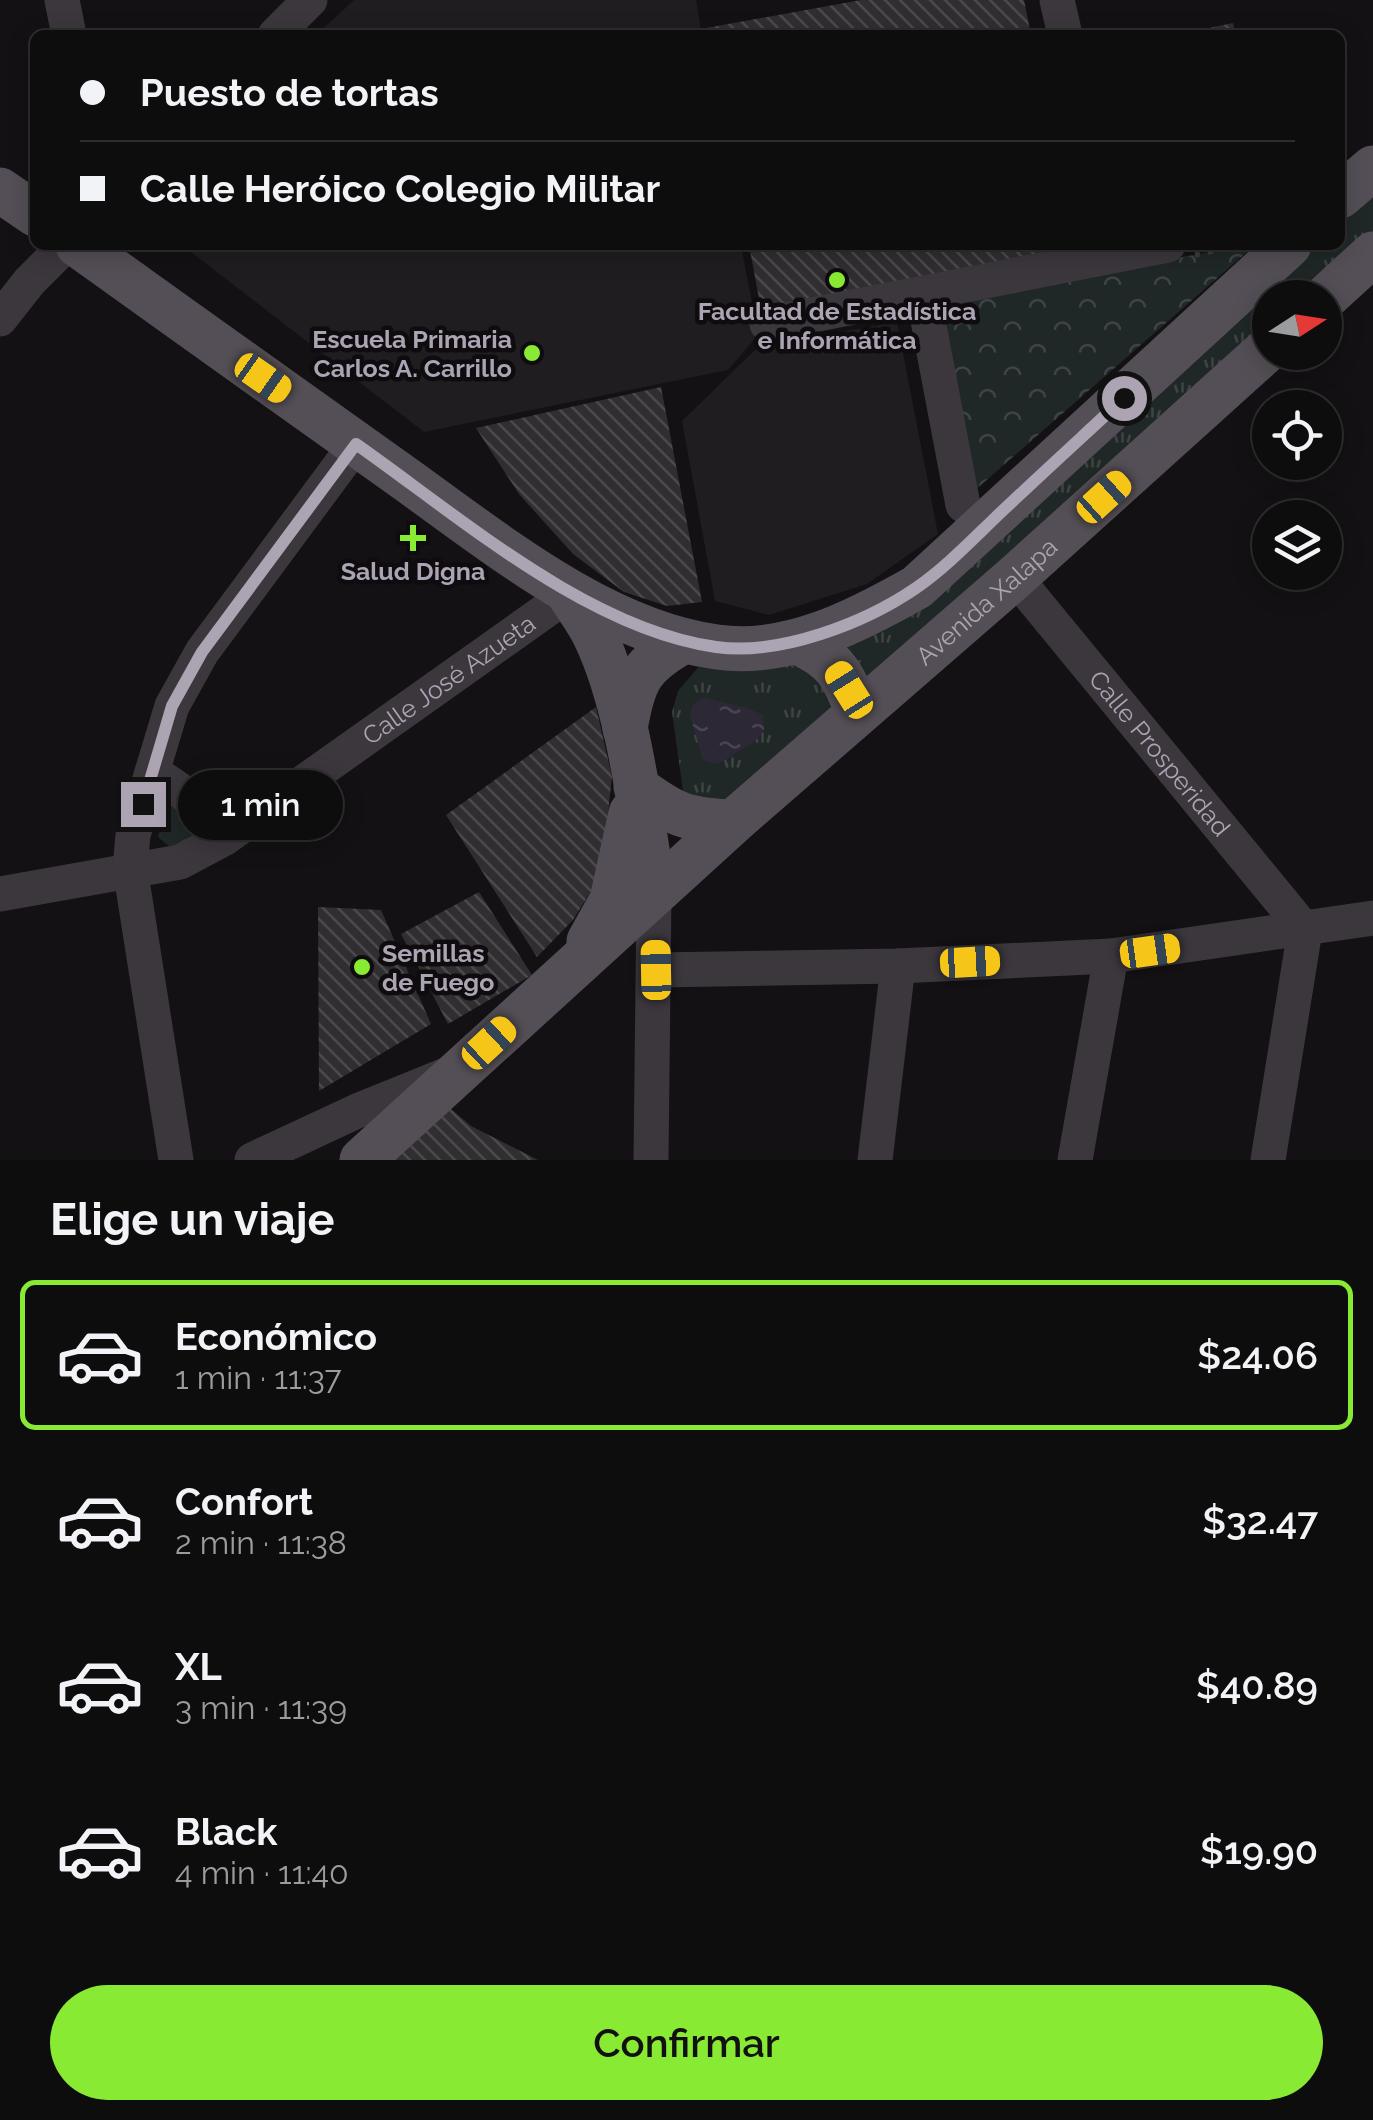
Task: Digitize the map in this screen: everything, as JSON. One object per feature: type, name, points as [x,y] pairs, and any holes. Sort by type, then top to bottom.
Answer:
[{"type":"main road","points":[[1345,192],[1373,168]]},
{"type":"main road","points":[[0,190],[30,211]]},
{"type":"main road","points":[[85,250],[569,594],[684,641],[720,648],[798,642],[872,613],[917,588],[1284,250]]},
{"type":"main road","points":[[1342,282],[1373,254]]},
{"type":"main road","name":"Avenida Xalapa","points":[[572,966],[857,711],[1015,578],[1252,363]]},
{"type":"main road","points":[[569,594],[595,635],[624,731],[654,894]]},
{"type":"main road","points":[[624,731],[631,693],[642,672],[656,656],[684,641]]},
{"type":"main road","points":[[798,642],[827,655],[857,711]]},
{"type":"main road","points":[[636,787],[665,809],[694,820],[733,822]]},
{"type":"main road","points":[[362,1160],[572,966],[612,900],[636,787]]},
{"type":"street","points":[[62,0],[68,30]]},
{"type":"street","points":[[280,30],[310,0]]},
{"type":"street","points":[[1057,0],[1064,30]]},
{"type":"street","points":[[0,320],[29,282],[61,250]]},
{"type":"street","points":[[767,324],[1119,250],[1178,250]]},
{"type":"street","points":[[922,294],[964,505]]},
{"type":"street","points":[[176,1160],[130,868],[133,836],[172,706],[202,652],[356,444]]},
{"type":"street","name":"Calle Prosperidad","points":[[1015,578],[1305,930]]},
{"type":"street","name":"Calle José Azueta","points":[[0,894],[180,862],[225,838],[569,594]]},
{"type":"street","points":[[152,772],[185,791],[206,811],[225,838]]},
{"type":"street","points":[[651,1160],[654,894]]},
{"type":"street","points":[[656,970],[898,966],[1112,956],[1373,918]]},
{"type":"street","points":[[1268,1160],[1305,930]]},
{"type":"street","points":[[1075,1160],[1112,956]]},
{"type":"street","points":[[875,1160],[898,966]]},
{"type":"street","points":[[252,1160],[357,1111],[461,1069]]},
{"type":"shaded area","points":[[354,0],[696,0],[701,30],[321,30]]},
{"type":"shaded area","name":"Escuela Primaria Carlos A. Carrillo","points":[[188,250],[742,250],[758,335],[728,370],[424,432]]},
{"type":"shaded area","points":[[897,322],[938,534],[867,584],[769,615],[715,601],[682,421],[759,346]]},
{"type":"green space","points":[[1373,192],[1373,235],[1323,280],[1276,280],[1309,250],[1345,250],[1345,217]]},
{"type":"green space","points":[[1220,250],[1249,250],[973,492],[937,304]]},
{"type":"green space","points":[[1252,302],[1252,345],[864,697],[826,641],[951,576]]},
{"type":"green space","points":[[707,657],[804,658],[828,677],[834,711],[730,809],[683,791],[672,712],[678,691]]},
{"type":"green space","points":[[169,802],[214,832],[176,852],[158,837]]},
{"type":"water","points":[[705,698],[763,715],[764,731],[754,742],[718,764],[703,760],[690,715],[693,704]]},
{"type":"building","points":[[861,0],[1024,0],[1030,30],[706,30]]},
{"type":"building","points":[[1233,23],[1235,30],[1199,30]]},
{"type":"building","name":"Facultad de Estadística e Informática","points":[[750,250],[1076,250],[761,309]]},
{"type":"building","points":[[661,387],[702,602],[667,606],[624,592],[573,554],[519,494],[476,428]]},
{"type":"building","points":[[596,707],[612,777],[601,875],[573,920],[537,957],[446,815]]},
{"type":"building","points":[[479,892],[532,975],[448,1024],[401,934]]},
{"type":"building","name":"Semillas de Fuego","points":[[318,907],[381,910],[431,1024],[319,1091]]},
{"type":"building","points":[[445,1104],[471,1126],[538,1160],[384,1160]]},
{"type":"place","name":"Facultad de Estadística e Informática","points":[[837,280]]},
{"type":"place","name":"Escuela Primaria Carlos A. Carrillo","points":[[532,353]]},
{"type":"place","name":"Salud Digna","points":[[413,538]]},
{"type":"place","name":"Semillas de Fuego","points":[[362,967]]},
{"type":"route","points":[[143,804],[172,706],[202,652],[356,444],[569,594],[684,641],[720,648],[758,647],[798,642],[872,613],[917,588],[1124,398]]}]
